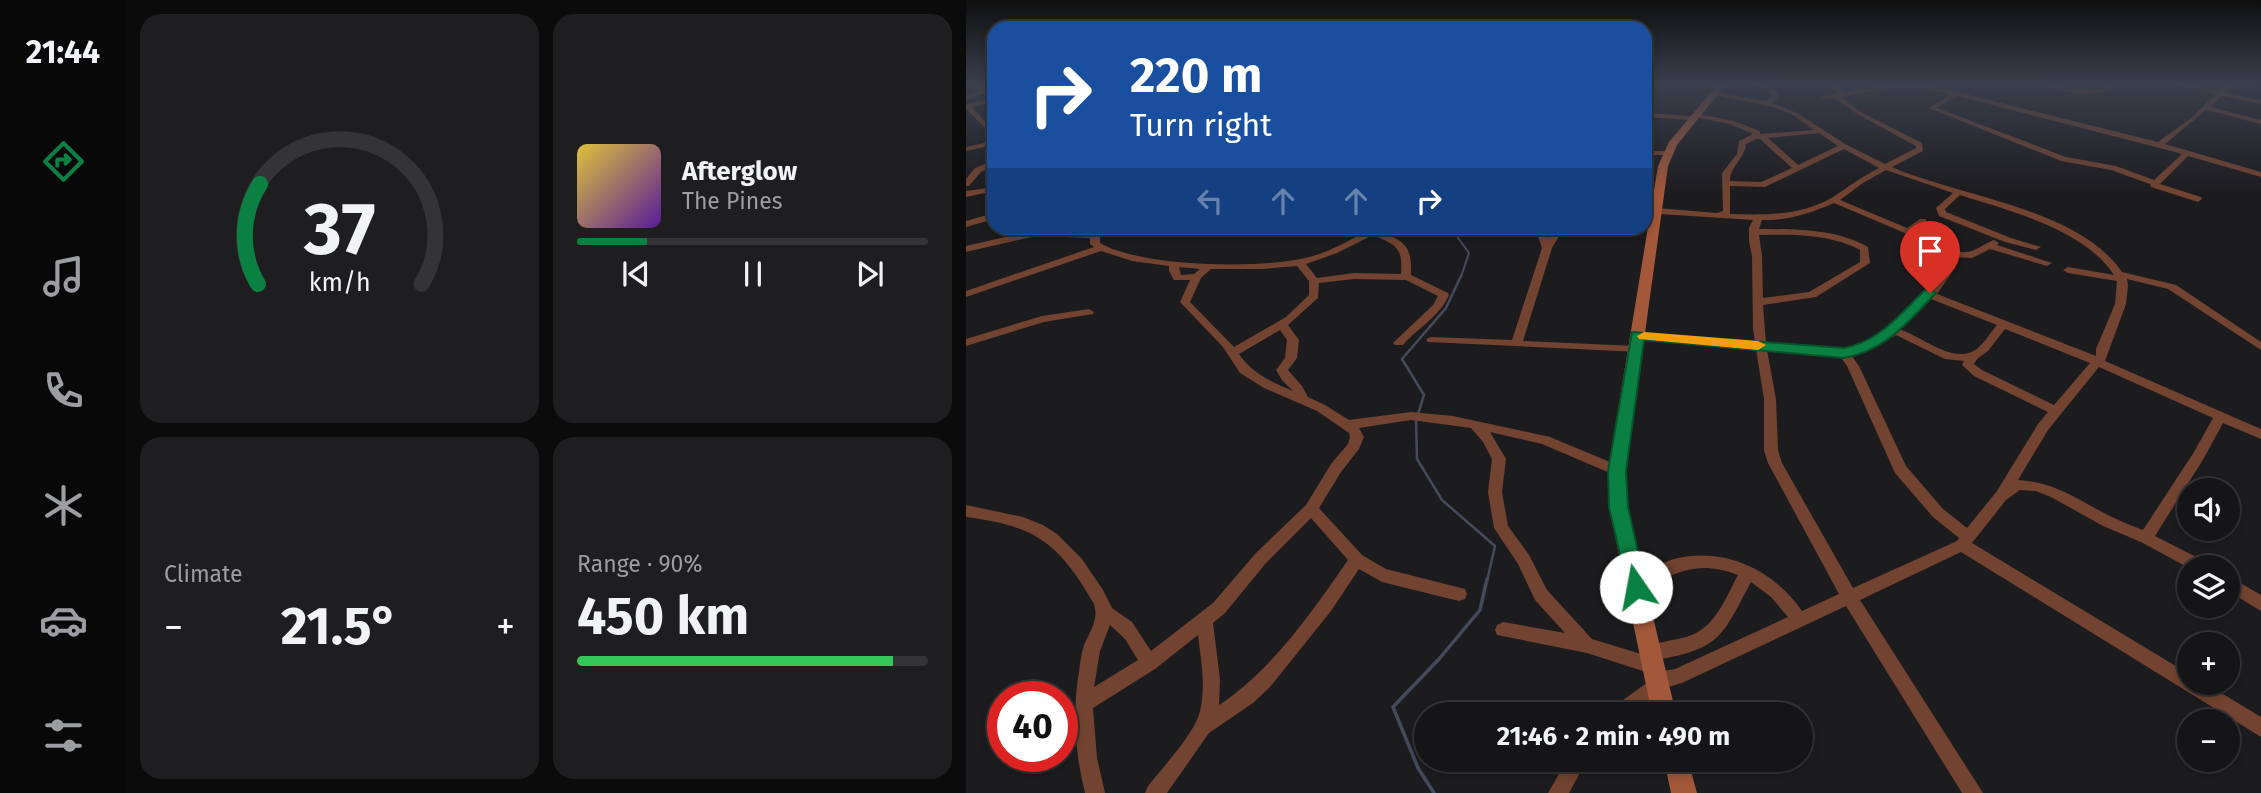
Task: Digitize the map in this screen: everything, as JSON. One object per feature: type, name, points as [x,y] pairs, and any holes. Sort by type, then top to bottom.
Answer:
[{"type":"street","points":[[1652,207],[1668,153],[1690,121]]},
{"type":"street","points":[[1719,121],[1744,126],[1756,132],[1797,167]]},
{"type":"street","points":[[1503,630],[1587,645],[1654,672],[1676,677],[1850,598],[1966,541],[2001,496],[2043,427],[2097,362],[2125,290],[2121,277],[2104,256],[2067,231],[1888,168],[1844,146],[1805,121]]},
{"type":"street","points":[[1756,225],[1834,200],[1860,181],[1888,168],[1921,147],[1873,121]]},
{"type":"street","points":[[1966,121],[2064,159],[2113,168],[2154,183],[2160,188],[2198,199]]},
{"type":"street","points":[[2063,121],[2159,145],[2261,176]]},
{"type":"street","points":[[2159,145],[2189,121]]},
{"type":"street","points":[[1723,216],[1728,209],[1727,172],[1741,154],[1742,144],[1760,137],[1821,131]]},
{"type":"street","points":[[966,149],[987,142]]},
{"type":"street","points":[[1726,183],[1760,186],[1844,146]]},
{"type":"street","points":[[1652,153],[1668,153]]},
{"type":"street","points":[[2154,183],[2187,153]]},
{"type":"street","points":[[966,184],[978,170],[987,166]]},
{"type":"street","points":[[1760,186],[1765,196]]},
{"type":"street","points":[[966,194],[987,190]]},
{"type":"street","points":[[1959,192],[1942,203],[1942,214],[2008,240],[2036,247]]},
{"type":"street","points":[[1834,200],[1929,240],[1951,254],[1972,255],[1987,245],[2008,240]]},
{"type":"street","points":[[1652,210],[1723,216],[1756,225],[1852,242],[1866,249],[1866,263],[1823,290],[1812,295],[1759,302]]},
{"type":"street","points":[[966,224],[987,218]]},
{"type":"street","points":[[1908,231],[1923,222]]},
{"type":"street","points":[[1756,225],[1760,346],[1770,399],[1771,450],[1775,463],[1850,598],[1973,793]]},
{"type":"street","points":[[966,249],[1018,235]]},
{"type":"street","points":[[1096,235],[1094,244],[1100,249],[1174,263],[1248,267],[1300,263],[1363,235]]},
{"type":"street","points":[[1386,235],[1399,243],[1407,258],[1406,277]]},
{"type":"street","points":[[1542,235],[1547,248]]},
{"type":"street","points":[[1516,344],[1547,248],[1555,235]]},
{"type":"street","points":[[1648,235],[1637,343],[1617,471],[1618,507],[1661,702]]},
{"type":"street","points":[[1987,245],[2048,263]]},
{"type":"street","points":[[966,294],[1100,249]]},
{"type":"street","points":[[1432,340],[1516,344],[1760,346],[1844,353],[1863,349],[1888,334],[1930,295],[1948,271],[1952,263],[1951,254]]},
{"type":"street","points":[[1174,263],[1178,278],[1197,277]]},
{"type":"street","points":[[1233,353],[1282,325],[1314,296],[1314,281],[1300,263]]},
{"type":"street","points":[[1085,703],[1149,663],[1205,621],[1234,594],[1261,558],[1311,509],[1336,468],[1354,446],[1357,437],[1354,430],[1302,397],[1268,385],[1246,372],[1216,332],[1186,303],[1197,277],[1208,266]]},
{"type":"street","points":[[2068,270],[2172,287],[2261,347]]},
{"type":"street","points":[[1314,281],[1354,276],[1406,277],[1444,295],[1436,310],[1413,327],[1399,343]]},
{"type":"street","points":[[1930,295],[2097,362],[2261,434]]},
{"type":"street","points":[[966,343],[1042,319],[1089,312]]},
{"type":"street","points":[[1282,325],[1293,340],[1291,359],[1282,370],[1285,378],[1298,386],[1302,397]]},
{"type":"street","points":[[1888,334],[1902,333],[1952,356],[1972,356],[1981,351],[2003,325]]},
{"type":"street","points":[[1844,353],[1853,366],[1900,469],[1966,541],[2261,728]]},
{"type":"street","points":[[1972,356],[1968,365],[1978,373],[2056,411]]},
{"type":"street","points":[[1346,425],[1429,416],[1545,440],[1617,471]]},
{"type":"street","points":[[2146,538],[2220,417]]},
{"type":"street","points":[[1474,424],[1488,439],[1499,459],[1495,492],[1501,528],[1524,560],[1541,595],[1587,645]]},
{"type":"street","points":[[2001,496],[2018,485],[2037,486],[2178,555]]},
{"type":"street","points":[[1311,509],[1356,559],[1382,575],[1459,594]]},
{"type":"street","points":[[966,511],[1013,519],[1046,531],[1085,576],[1104,612],[1121,622],[1134,635],[1149,663]]},
{"type":"street","points":[[1201,728],[1247,697],[1264,681],[1311,623],[1356,559]]},
{"type":"street","points":[[1636,587],[1666,569],[1691,562],[1715,561],[1748,572],[1773,586],[1792,607],[1800,621]]},
{"type":"street","points":[[1628,702],[1654,672],[1716,632],[1748,572]]},
{"type":"street","points":[[2240,591],[2261,604]]},
{"type":"street","points":[[1095,793],[1084,748],[1085,703],[1091,650],[1104,612]]},
{"type":"street","points":[[1155,793],[1183,758],[1209,714],[1205,621]]},
{"type":"street","points":[[1558,793],[1570,772]]},
{"type":"street","points":[[1679,772],[1684,793]]},
{"type":"waterway","points":[[1456,235],[1469,253],[1461,277]]},
{"type":"waterway","points":[[1418,414],[1424,395],[1402,359],[1446,308],[1461,276]]},
{"type":"waterway","points":[[1416,420],[1417,459],[1442,500],[1495,546],[1487,581]]},
{"type":"waterway","points":[[1434,793],[1418,768],[1393,707],[1439,659],[1480,610],[1487,579]]},
{"type":"slow traffic","points":[[1644,336],[1758,345]]},
{"type":"route","points":[[1636,587],[1618,507],[1617,471],[1637,335],[1844,353],[1863,349],[1888,334],[1930,293]]}]
